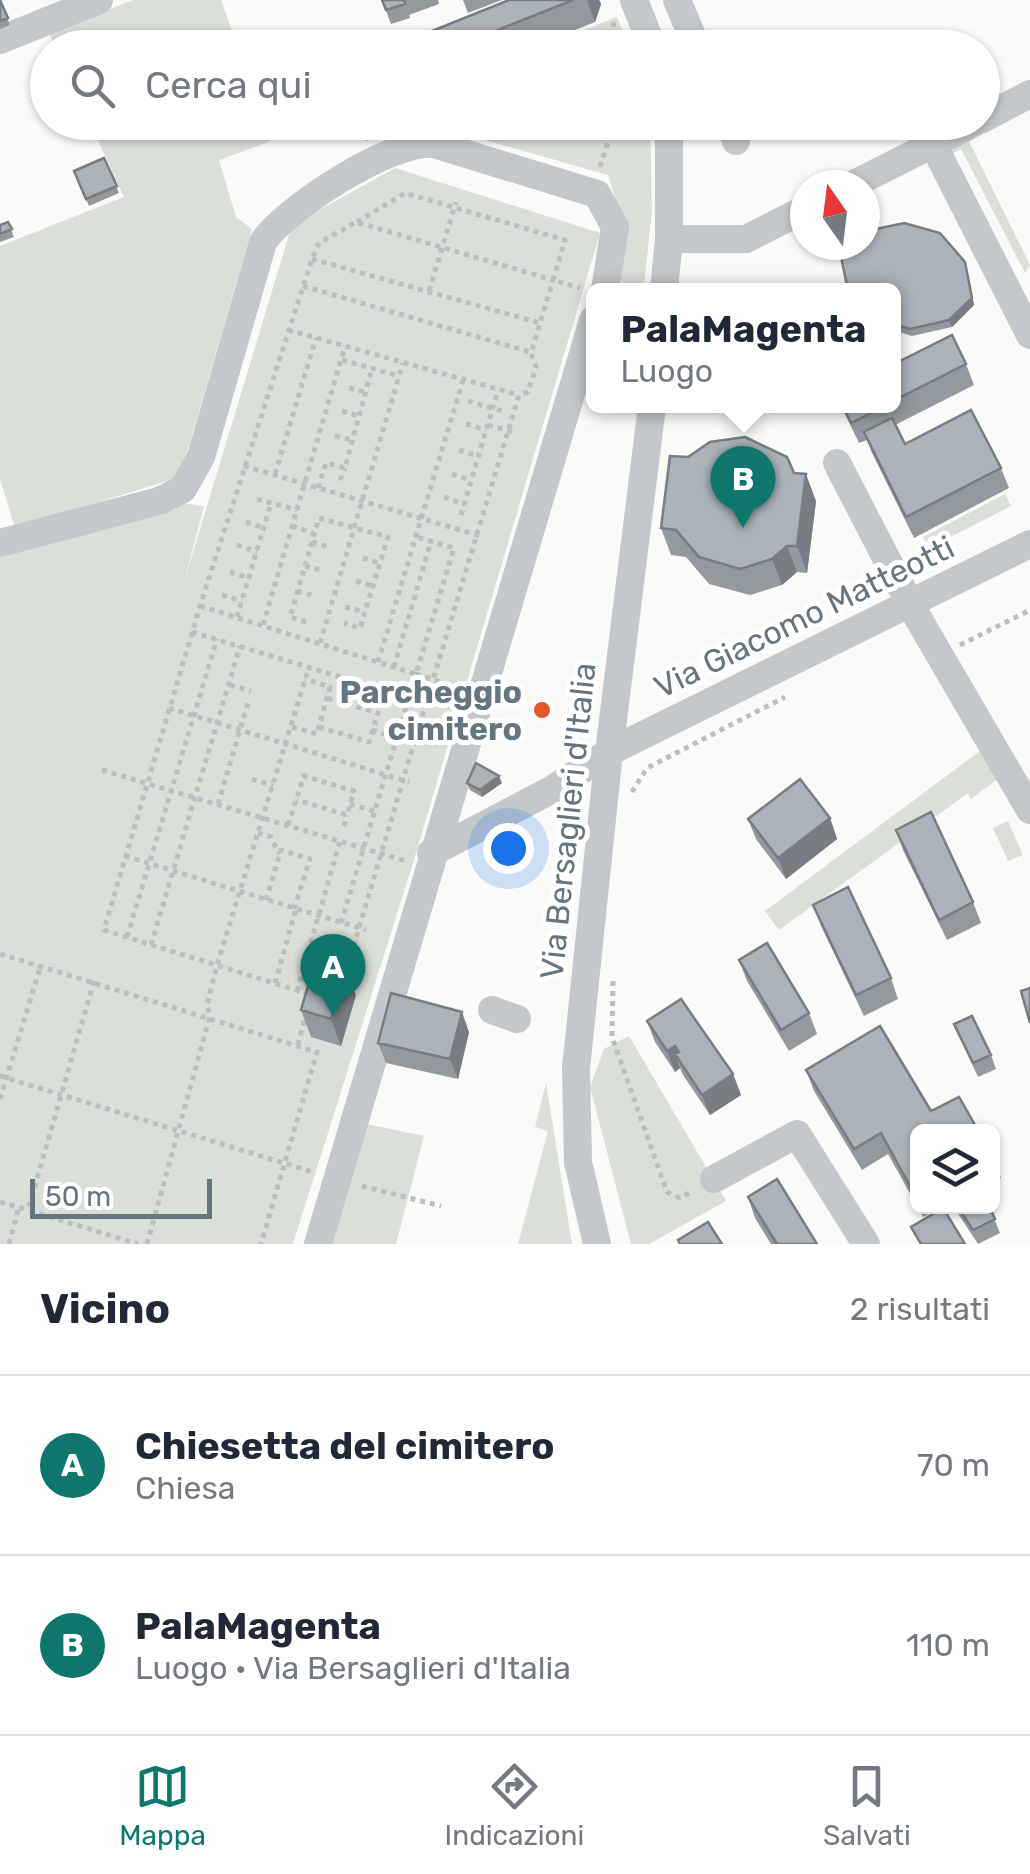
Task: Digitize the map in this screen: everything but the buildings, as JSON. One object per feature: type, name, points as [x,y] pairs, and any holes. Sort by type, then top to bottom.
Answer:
[{"type":"street","points":[[0,40],[98,0]]},
{"type":"street","points":[[676,0],[689,30]]},
{"type":"street","points":[[622,6],[639,30]]},
{"type":"street","points":[[1000,112],[1030,94]]},
{"type":"street","points":[[665,283],[669,140]]},
{"type":"street","points":[[880,171],[943,140]]},
{"type":"street","points":[[0,543],[159,501],[183,490],[202,457],[262,242],[279,222],[340,181],[422,143],[591,190],[604,202],[615,227],[606,283]]},
{"type":"street","points":[[933,144],[1030,334]]},
{"type":"street","points":[[669,239],[746,238],[790,216]]},
{"type":"street","points":[[318,1244],[431,853],[586,343]]},
{"type":"street","name":"Via Bersaglieri d'Italia","points":[[598,1244],[575,1124],[576,1068],[609,752],[651,413]]},
{"type":"street","points":[[836,462],[911,606],[1030,810]]},
{"type":"street","name":"Via Giacomo Matteotti","points":[[431,853],[553,789],[609,752],[1030,544]]},
{"type":"street","points":[[714,1179],[797,1134],[866,1244]]},
{"type":"path","points":[[591,190],[608,140]]},
{"type":"path","points":[[317,980],[312,996],[104,930],[200,606],[319,242],[411,186]]},
{"type":"path","points":[[288,330],[498,390],[518,395],[528,392],[536,368],[531,352],[565,240],[455,204],[404,193]]},
{"type":"path","points":[[428,291],[455,204]]},
{"type":"path","points":[[356,222],[586,289]]},
{"type":"path","points":[[312,259],[540,322]]},
{"type":"path","points":[[302,286],[531,352]]},
{"type":"path","points":[[274,475],[316,338]]},
{"type":"path","points":[[263,625],[345,346]]},
{"type":"path","points":[[342,360],[399,376]]},
{"type":"path","points":[[320,644],[403,363]]},
{"type":"path","points":[[340,480],[372,368]]},
{"type":"path","points":[[378,662],[463,380]]},
{"type":"path","points":[[348,388],[366,392]]},
{"type":"path","points":[[461,514],[498,390]]},
{"type":"path","points":[[200,606],[437,681],[512,432],[518,395]]},
{"type":"path","points":[[468,401],[502,411]]},
{"type":"path","points":[[342,411],[359,416]]},
{"type":"path","points":[[466,424],[512,432]]},
{"type":"path","points":[[335,436],[352,440]]},
{"type":"path","points":[[459,450],[478,456]]},
{"type":"path","points":[[318,488],[326,463],[344,468]]},
{"type":"path","points":[[244,466],[480,536]]},
{"type":"path","points":[[452,474],[472,480]]},
{"type":"path","points":[[444,497],[464,504]]},
{"type":"path","points":[[257,499],[296,510]]},
{"type":"path","points":[[237,617],[272,503]]},
{"type":"path","points":[[306,622],[290,617],[319,518],[388,538],[360,628],[344,623]]},
{"type":"path","points":[[246,522],[264,528]]},
{"type":"path","points":[[292,526],[314,533]]},
{"type":"path","points":[[340,922],[454,548],[416,536]]},
{"type":"path","points":[[312,542],[328,547]]},
{"type":"path","points":[[394,667],[430,542]]},
{"type":"path","points":[[237,545],[257,552]]},
{"type":"path","points":[[363,558],[380,563]]},
{"type":"path","points":[[305,566],[321,570]]},
{"type":"path","points":[[230,572],[249,578]]},
{"type":"path","points":[[356,581],[373,586]]},
{"type":"path","points":[[297,592],[316,596]]},
{"type":"path","points":[[224,613],[226,596],[242,601]]},
{"type":"path","points":[[345,606],[365,612]]},
{"type":"path","points":[[942,654],[1030,610]]},
{"type":"path","points":[[192,632],[430,704],[342,985]]},
{"type":"path","points":[[127,937],[217,639]]},
{"type":"path","points":[[151,944],[240,646]]},
{"type":"path","points":[[147,1244],[210,1016],[207,1006],[217,965],[309,667]]},
{"type":"path","points":[[291,727],[317,734],[330,687],[306,679]]},
{"type":"path","points":[[229,684],[251,691]]},
{"type":"path","points":[[602,818],[628,820],[632,792],[647,768],[794,692]]},
{"type":"path","points":[[327,698],[378,713]]},
{"type":"path","points":[[218,804],[248,704]]},
{"type":"path","points":[[366,752],[380,704]]},
{"type":"path","points":[[170,708],[406,781]]},
{"type":"path","points":[[319,727],[369,742]]},
{"type":"path","points":[[372,730],[398,738]]},
{"type":"path","points":[[288,825],[307,766]]},
{"type":"path","points":[[102,770],[414,863],[431,853]]},
{"type":"path","points":[[304,776],[354,791]]},
{"type":"path","points":[[252,779],[273,786]]},
{"type":"path","points":[[344,826],[356,782]]},
{"type":"path","points":[[297,800],[347,815]]},
{"type":"path","points":[[350,804],[374,811]]},
{"type":"path","points":[[258,833],[270,837],[280,856]]},
{"type":"path","points":[[297,991],[340,841]]},
{"type":"path","points":[[266,900],[282,850],[310,859],[274,984]]},
{"type":"path","points":[[125,856],[362,929]]},
{"type":"path","points":[[0,954],[317,1052],[262,1244]]},
{"type":"path","points":[[0,1099],[3,1077],[41,966]]},
{"type":"path","points":[[614,974],[612,1037],[667,1192],[680,1198],[714,1179]]},
{"type":"path","points":[[28,1210],[94,981]]},
{"type":"path","points":[[298,1046],[306,1014]]},
{"type":"path","points":[[3,1077],[338,1180],[442,1206]]},
{"type":"path","points":[[0,1202],[136,1244]]},
{"type":"path","points":[[8,1244],[19,1207]]},
{"type":"shaded area","points":[[133,0],[221,0],[232,30],[57,30]]},
{"type":"shaded area","points":[[617,17],[622,30],[584,30]]},
{"type":"shaded area","points":[[98,140],[271,140],[219,160],[236,217],[252,229],[180,477],[15,528],[0,479],[0,246],[124,197]]},
{"type":"shaded area","points":[[485,140],[650,140],[652,210],[644,283],[624,283],[617,277],[626,232],[608,175]]},
{"type":"shaded area","points":[[959,140],[968,140],[1030,265],[1025,273],[961,149],[946,157]]},
{"type":"shaded area","points":[[395,168],[600,233],[413,863],[293,1244],[0,1244],[0,551],[182,503],[204,506],[184,582],[292,225]]},
{"type":"shaded area","points":[[1005,494],[1011,506],[929,548],[923,537]]},
{"type":"shaded area","points":[[984,748],[999,778],[971,799],[968,793],[779,930],[765,911]]},
{"type":"shaded area","points":[[1008,821],[1023,855],[1008,861],[993,828]]},
{"type":"shaded area","points":[[629,1036],[726,1201],[649,1244],[631,1244],[590,1087],[604,1049]]},
{"type":"shaded area","points":[[546,1083],[572,1244],[518,1244],[548,1131],[535,1127]]},
{"type":"shaded area","points":[[367,1124],[424,1136],[396,1244],[332,1244]]},
{"type":"place","name":"PalaMagenta","points":[[743,528]]},
{"type":"place","name":"Parcheggio cimitero","points":[[542,710]]},
{"type":"place","name":"Chiesetta del cimitero","points":[[333,1016]]}]
